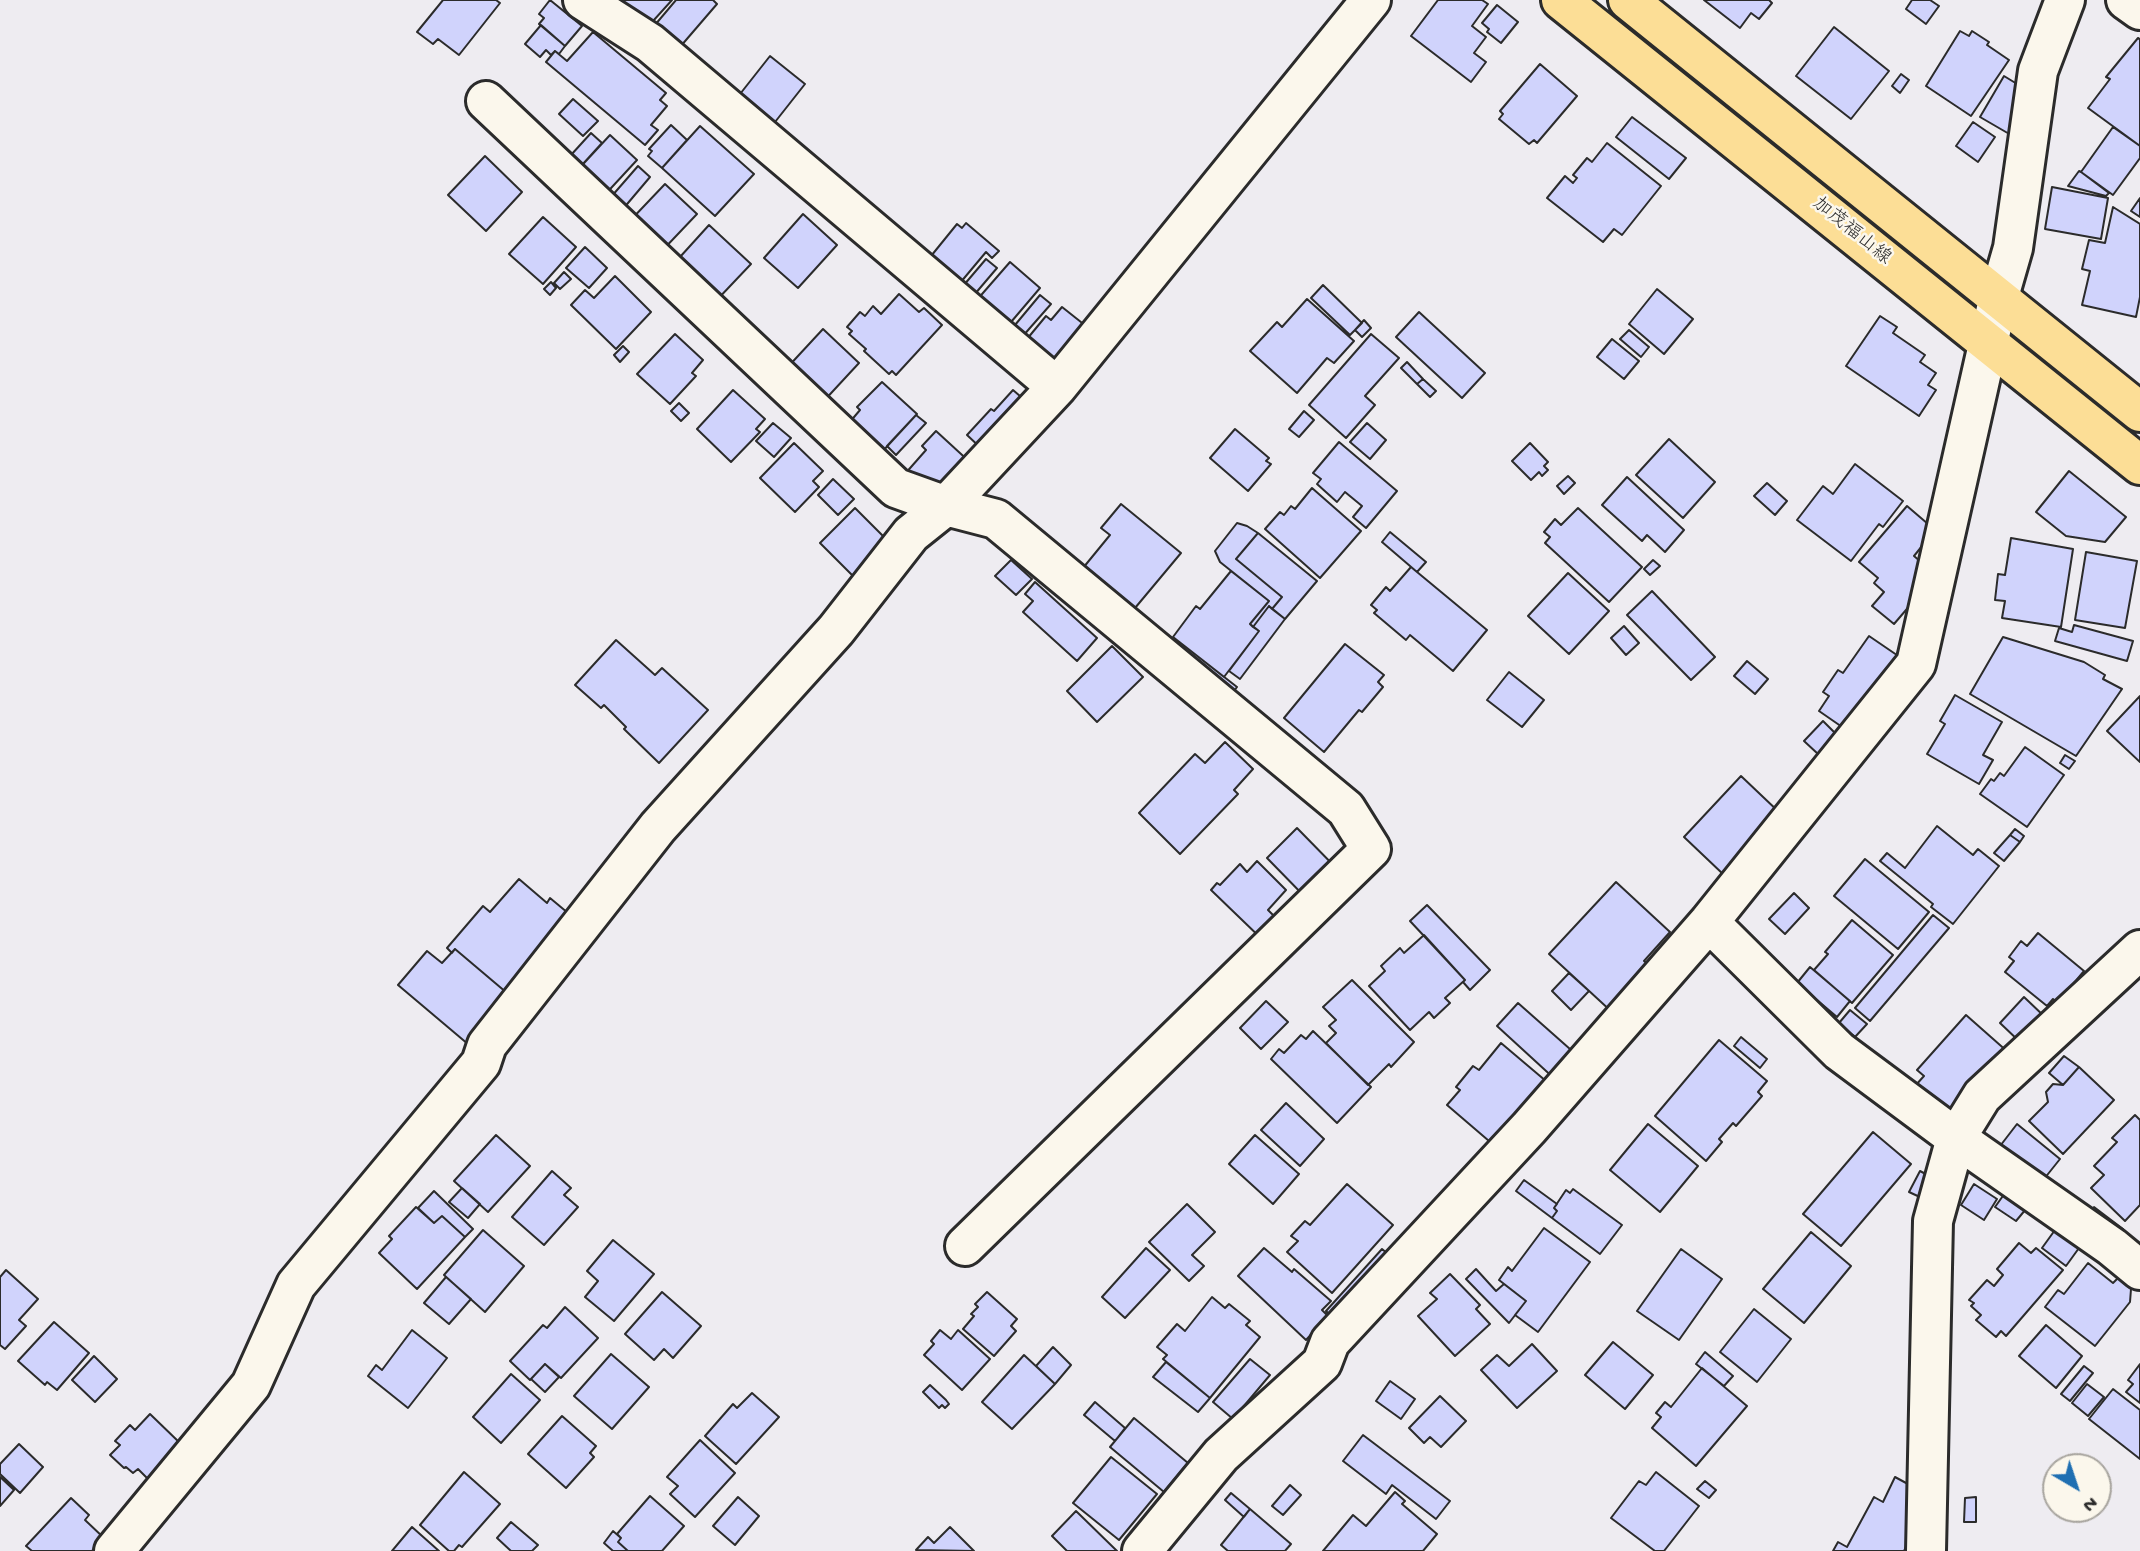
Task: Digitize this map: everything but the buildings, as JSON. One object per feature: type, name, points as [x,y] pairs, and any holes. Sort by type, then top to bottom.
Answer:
[{"type":"main road","name":"加茂福山線","points":[[1561,0],[2140,466]]},
{"type":"main road","name":"加茂福山線","points":[[1628,0],[2140,412]]},
{"type":"street","points":[[583,0],[650,43],[1057,387]]},
{"type":"street","points":[[114,1551],[251,1385],[296,1285],[481,1063],[487,1045],[658,827],[836,630],[911,534],[946,506],[1057,387],[1371,0]]},
{"type":"street","points":[[1142,1551],[1221,1455],[1322,1363],[1330,1342],[1529,1128],[1709,922],[1916,664],[1998,299],[2013,248],[2038,71],[2065,0]]},
{"type":"street","points":[[2126,0],[2140,10]]},
{"type":"street","points":[[486,101],[896,488],[946,506],[996,519],[1346,809],[1371,849],[965,1246]]},
{"type":"street","points":[[1709,922],[1839,1051],[1956,1138],[2112,1247],[2140,1270]]},
{"type":"street","points":[[1926,1551],[1933,1221],[1956,1138],[1982,1096],[2140,950]]}]
